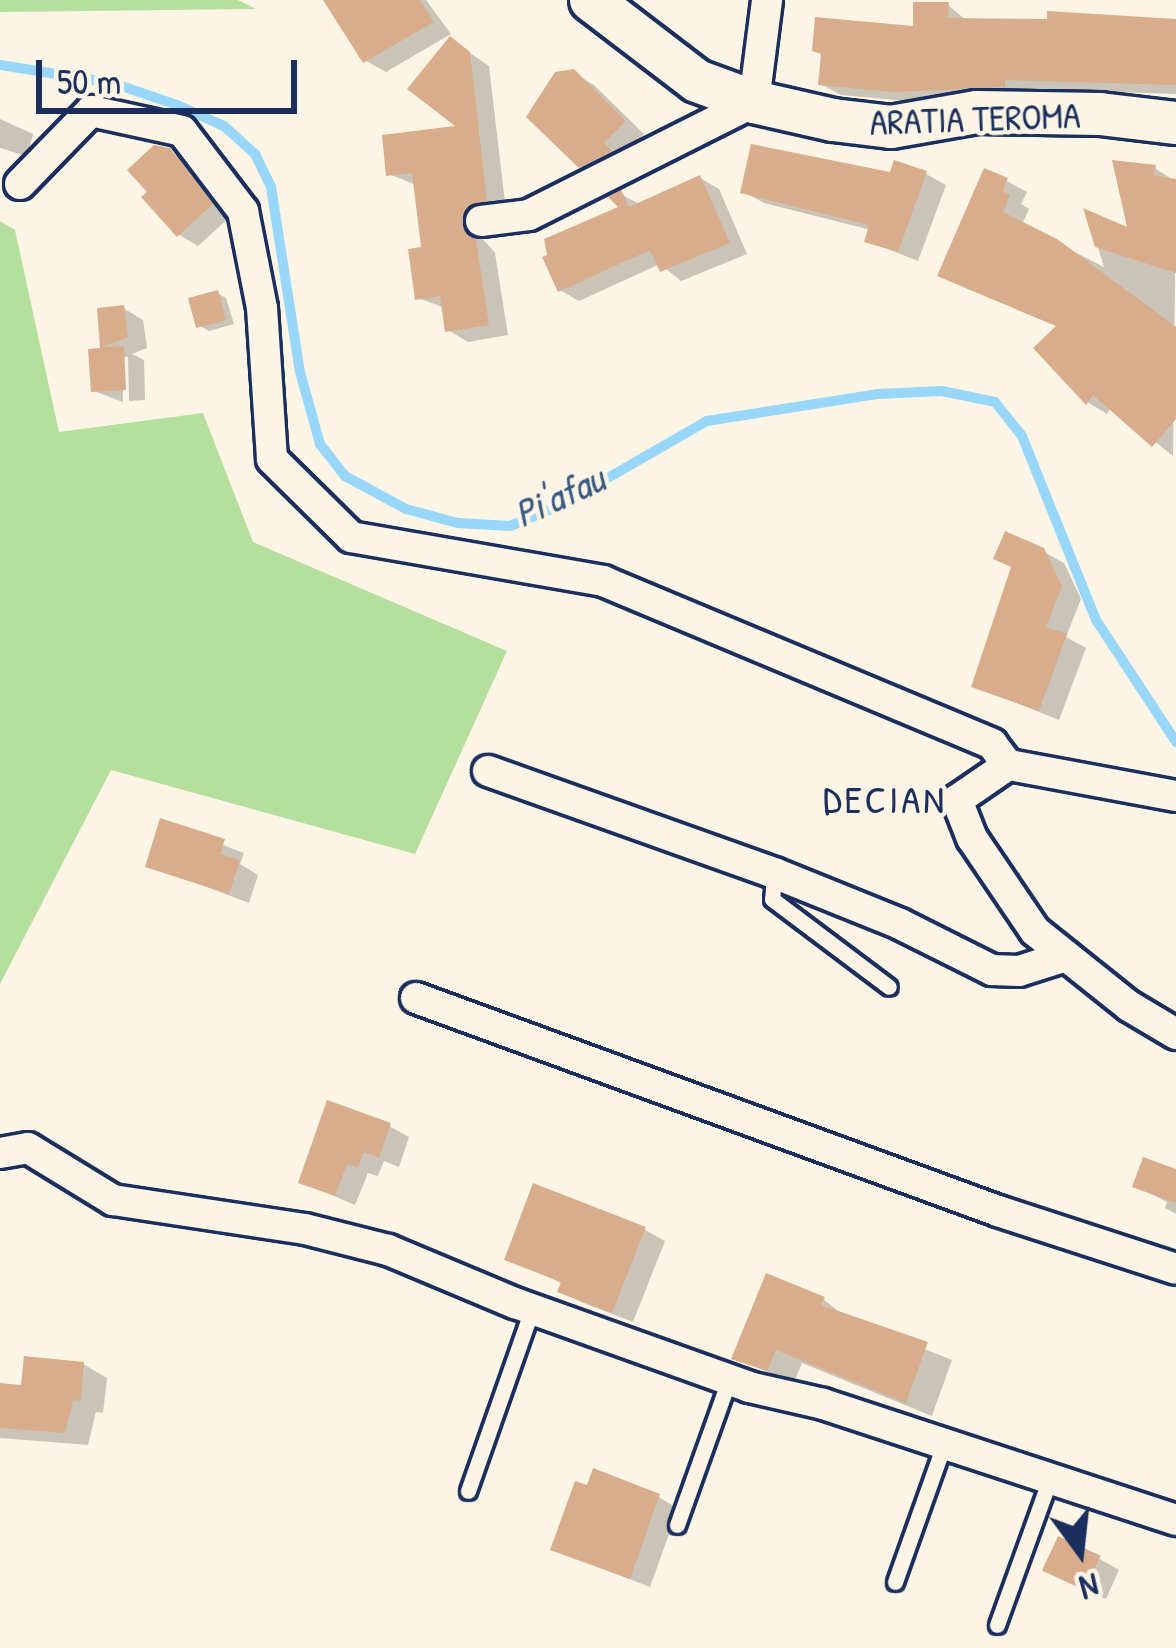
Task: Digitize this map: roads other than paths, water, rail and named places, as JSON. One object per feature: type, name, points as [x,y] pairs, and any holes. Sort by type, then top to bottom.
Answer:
[{"type":"main road","name":"ARATIA TEROMA","points":[[591,0],[697,81],[754,102],[891,127],[977,112],[1100,114],[1176,124]]},
{"type":"street","points":[[481,221],[529,215],[754,102],[767,0]]},
{"type":"street","points":[[20,184],[91,111],[182,130],[243,211],[262,308],[272,459],[351,538],[603,581],[992,745],[1008,765],[1176,796]]},
{"type":"street","points":[[1008,765],[957,800],[972,838],[1023,913],[1066,956],[1176,1034]]},
{"type":"street","points":[[488,771],[774,873],[900,924],[992,970],[1019,971],[1066,956]]},
{"type":"street","points":[[416,998],[977,1203],[1176,1269]]},
{"type":"street","points":[[0,1153],[28,1148],[113,1200],[305,1229],[388,1250],[532,1309],[729,1380],[823,1404],[943,1448],[1176,1520]]},
{"type":"lane","points":[[774,873],[772,899],[890,987]]},
{"type":"lane","points":[[468,1491],[532,1309]]},
{"type":"lane","points":[[677,1525],[729,1380]]},
{"type":"lane","points":[[895,1582],[943,1448]]},
{"type":"lane","points":[[997,1625],[1049,1481]]},
{"type":"waterway","name":"Pi'afau","points":[[0,65],[113,83],[177,105],[224,126],[255,154],[271,187],[300,372],[320,444],[345,476],[406,509],[458,523],[510,526],[559,506],[707,421],[877,394],[942,391],[995,402],[1022,436],[1096,620],[1176,742]]},
{"type":"district","name":"DECIAN","points":[[885,799]]}]
